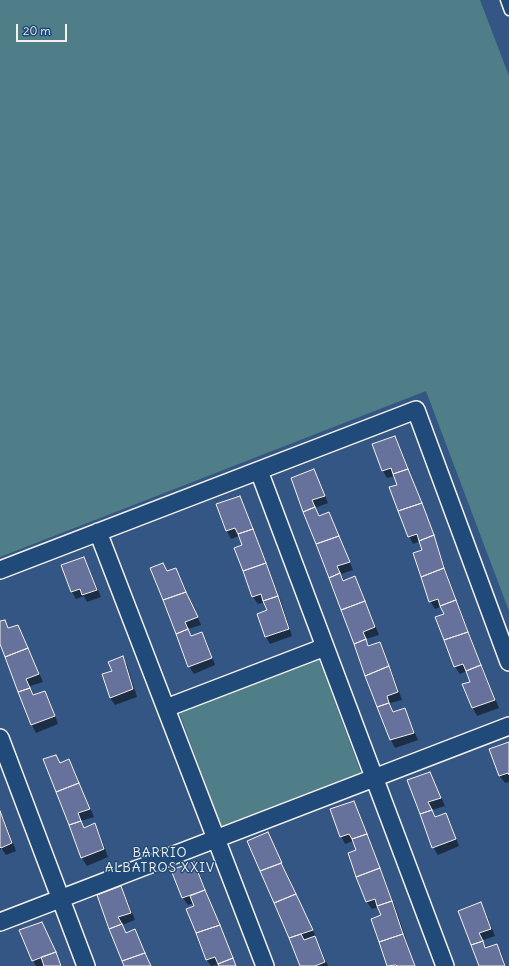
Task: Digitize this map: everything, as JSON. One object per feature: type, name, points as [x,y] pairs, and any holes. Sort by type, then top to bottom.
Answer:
[{"type":"street","points":[[0,570],[416,410],[509,662]]},
{"type":"street","points":[[259,470],[445,966]]},
{"type":"street","points":[[98,532],[265,966]]},
{"type":"street","points":[[166,708],[325,648]]},
{"type":"street","points":[[0,922],[509,726]]},
{"type":"street","points":[[0,738],[86,966]]},
{"type":"lane","points":[[505,0],[509,11]]},
{"type":"shaded area","points":[[0,0],[509,0],[509,966],[0,966]]},
{"type":"green space","points":[[0,0],[480,0],[509,76],[509,611],[426,391],[0,557]]},
{"type":"green space","points":[[318,657],[361,773],[221,826],[178,709]]},
{"type":"building","points":[[395,436],[408,469],[393,474],[391,468],[382,471],[372,444]]},
{"type":"building","points":[[314,469],[325,496],[312,500],[315,507],[303,512],[291,478]]},
{"type":"building","points":[[408,469],[422,503],[398,511],[389,487],[397,485],[393,474]]},
{"type":"building","points":[[240,496],[253,529],[238,534],[235,528],[226,531],[216,504]]},
{"type":"building","points":[[422,503],[434,535],[419,541],[417,534],[408,537],[398,511]]},
{"type":"building","points":[[315,507],[319,516],[329,512],[339,536],[316,544],[303,512]]},
{"type":"building","points":[[253,529],[266,563],[243,571],[234,548],[242,545],[238,534]]},
{"type":"building","points":[[434,535],[444,568],[421,577],[413,553],[422,550],[419,541]]},
{"type":"building","points":[[339,536],[350,562],[337,566],[340,573],[329,578],[316,544]]},
{"type":"building","points":[[84,557],[97,590],[82,595],[80,589],[71,592],[61,565]]},
{"type":"building","points":[[163,563],[167,571],[176,568],[186,592],[163,600],[150,568]]},
{"type":"building","points":[[266,563],[278,596],[263,601],[261,594],[252,597],[243,571]]},
{"type":"building","points":[[444,568],[456,600],[440,606],[438,599],[429,602],[421,577]]},
{"type":"building","points":[[340,573],[343,581],[355,576],[365,601],[341,610],[329,578]]},
{"type":"building","points":[[186,592],[198,617],[185,622],[188,629],[176,634],[163,600]]},
{"type":"building","points":[[278,596],[289,629],[265,637],[257,614],[267,610],[263,601]]},
{"type":"building","points":[[456,600],[468,632],[444,640],[435,617],[444,614],[440,606]]},
{"type":"building","points":[[365,601],[375,627],[363,632],[366,639],[354,644],[341,610]]},
{"type":"building","points":[[5,620],[8,628],[18,625],[28,648],[5,657],[0,644],[0,621]]},
{"type":"building","points":[[188,629],[191,636],[202,632],[212,658],[188,667],[176,634]]},
{"type":"building","points":[[468,632],[481,665],[466,671],[463,664],[454,667],[444,640]]},
{"type":"building","points":[[366,639],[368,646],[380,642],[389,666],[365,676],[354,644]]},
{"type":"building","points":[[28,648],[39,674],[26,679],[30,688],[18,692],[5,657]]},
{"type":"building","points":[[123,656],[133,689],[110,698],[102,674],[112,671],[108,662]]},
{"type":"building","points":[[481,665],[495,700],[472,708],[462,684],[470,682],[466,671]]},
{"type":"building","points":[[389,666],[398,692],[387,696],[389,703],[377,707],[365,676]]},
{"type":"building","points":[[30,688],[33,695],[45,691],[55,716],[31,725],[18,692]]},
{"type":"building","points":[[389,703],[393,712],[405,708],[414,733],[390,740],[377,707]]},
{"type":"building","points":[[509,742],[509,775],[508,773],[499,776],[489,749]]},
{"type":"building","points":[[56,755],[60,763],[69,759],[79,783],[56,792],[43,759]]},
{"type":"building","points":[[430,772],[441,798],[428,802],[432,810],[420,814],[407,780]]},
{"type":"building","points":[[79,783],[90,809],[78,813],[81,821],[69,825],[56,792]]},
{"type":"building","points":[[354,801],[367,834],[352,839],[349,834],[340,837],[330,809]]},
{"type":"building","points":[[432,810],[435,817],[446,813],[456,839],[432,848],[420,814]]},
{"type":"building","points":[[0,811],[12,843],[1,848],[0,847]]},
{"type":"building","points":[[81,821],[84,828],[95,823],[104,849],[81,858],[69,825]]},
{"type":"building","points":[[268,832],[282,863],[260,871],[247,841]]},
{"type":"building","points":[[367,834],[380,868],[356,877],[348,853],[356,850],[352,839]]},
{"type":"building","points":[[194,862],[205,890],[182,898],[171,870]]},
{"type":"building","points":[[281,863],[296,894],[274,903],[260,871]]},
{"type":"building","points":[[380,868],[392,901],[377,906],[375,899],[366,902],[356,877]]},
{"type":"building","points":[[121,886],[131,913],[118,917],[122,924],[109,929],[97,895]]},
{"type":"building","points":[[205,890],[220,925],[196,933],[186,909],[194,906],[190,896]]},
{"type":"building","points":[[296,894],[313,930],[289,938],[274,903]]},
{"type":"building","points":[[392,901],[403,934],[379,942],[371,919],[381,915],[377,906]]},
{"type":"building","points":[[481,902],[491,929],[479,933],[483,941],[471,945],[458,911]]},
{"type":"building","points":[[42,922],[56,952],[32,961],[19,930]]},
{"type":"building","points":[[122,924],[126,933],[135,929],[145,953],[122,961],[109,929]]},
{"type":"building","points":[[220,925],[233,958],[218,964],[215,957],[206,960],[196,933]]},
{"type":"building","points":[[301,934],[304,940],[315,936],[325,962],[315,966],[300,966],[289,938]]},
{"type":"building","points":[[403,934],[415,966],[387,966],[379,942]]},
{"type":"building","points":[[483,941],[485,948],[497,944],[505,966],[479,966],[471,945]]},
{"type":"building","points":[[56,952],[61,966],[44,966],[41,957]]},
{"type":"building","points":[[145,953],[151,966],[124,966],[122,961]]},
{"type":"building","points":[[233,958],[236,966],[219,966],[218,964]]},
{"type":"district","name":"BARRIO ALBATROS XXIV","points":[[160,860]]}]
